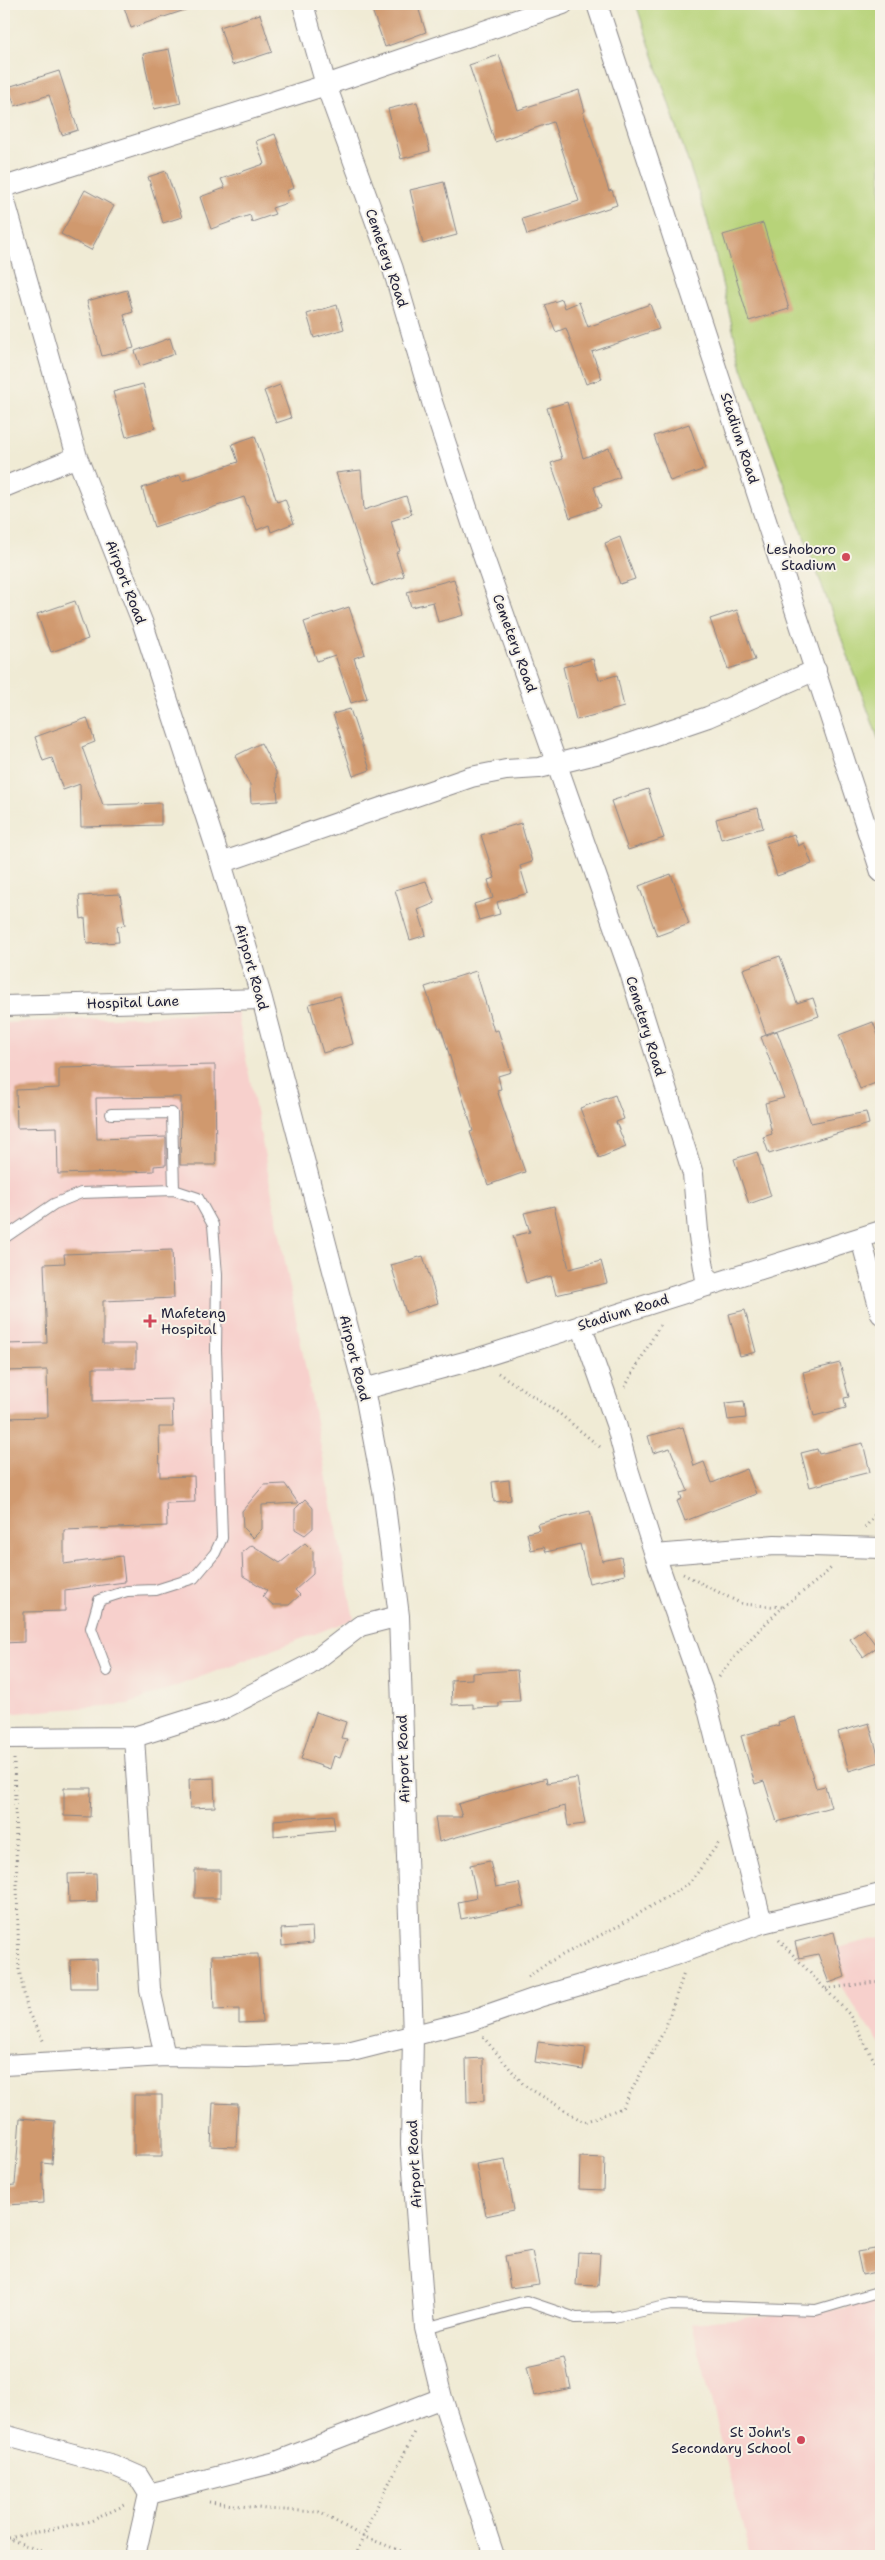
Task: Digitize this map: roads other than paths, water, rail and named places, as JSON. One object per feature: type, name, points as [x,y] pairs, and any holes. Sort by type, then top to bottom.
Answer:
[{"type":"street","name":"Cemetery Road","points":[[303,4],[326,85],[393,269],[432,402],[477,538],[629,968],[693,1174],[698,1231],[707,1286]]},
{"type":"street","points":[[4,187],[326,85],[563,4]]},
{"type":"street","name":"Stadium Road","points":[[597,4],[881,872]]},
{"type":"street","name":"Airport Road","points":[[4,198],[77,456],[143,624],[221,863],[262,999],[364,1389],[384,1490],[399,1616],[413,2037],[411,2144],[425,2328],[442,2398],[494,2556]]},
{"type":"street","points":[[4,486],[77,456]]},
{"type":"street","points":[[221,863],[472,777],[558,764],[608,751],[708,718],[816,670]]},
{"type":"street","name":"Hospital Lane","points":[[4,1006],[262,999]]},
{"type":"street","name":"Stadium Road","points":[[364,1389],[476,1359],[861,1239],[881,1231]]},
{"type":"street","points":[[861,1239],[881,1314]]},
{"type":"street","points":[[581,1325],[616,1424],[628,1469],[657,1558],[705,1697],[762,1923]]},
{"type":"street","points":[[657,1558],[775,1545],[881,1548]]},
{"type":"street","points":[[8,1738],[134,1737],[223,1709],[309,1665],[360,1626],[399,1616]]},
{"type":"street","points":[[134,1737],[150,1989],[166,2056]]},
{"type":"street","points":[[4,2065],[51,2064],[166,2056],[246,2057],[348,2052],[470,2021],[691,1951],[762,1923],[881,1894]]},
{"type":"street","points":[[149,2494],[276,2462],[442,2398]]},
{"type":"street","points":[[4,2435],[113,2465],[138,2476],[149,2494],[135,2556]]},
{"type":"lane","points":[[111,1114],[172,1113],[174,1190]]},
{"type":"lane","points":[[4,1238],[54,1204],[81,1194],[174,1190],[198,1198],[213,1225],[216,1275],[216,1350],[222,1538],[215,1553],[194,1578],[156,1590],[127,1591],[99,1600],[91,1628],[107,1671]]},
{"type":"lane","points":[[425,2328],[526,2301],[576,2318],[586,2318],[614,2317],[671,2305],[816,2310],[881,2291]]},
{"type":"place","name":"Leshoboro Stadium","points":[[846,557]]},
{"type":"place","name":"Mafeteng Hospital","points":[[150,1321]]},
{"type":"place","name":"St John's Secondary School","points":[[801,2440]]}]
